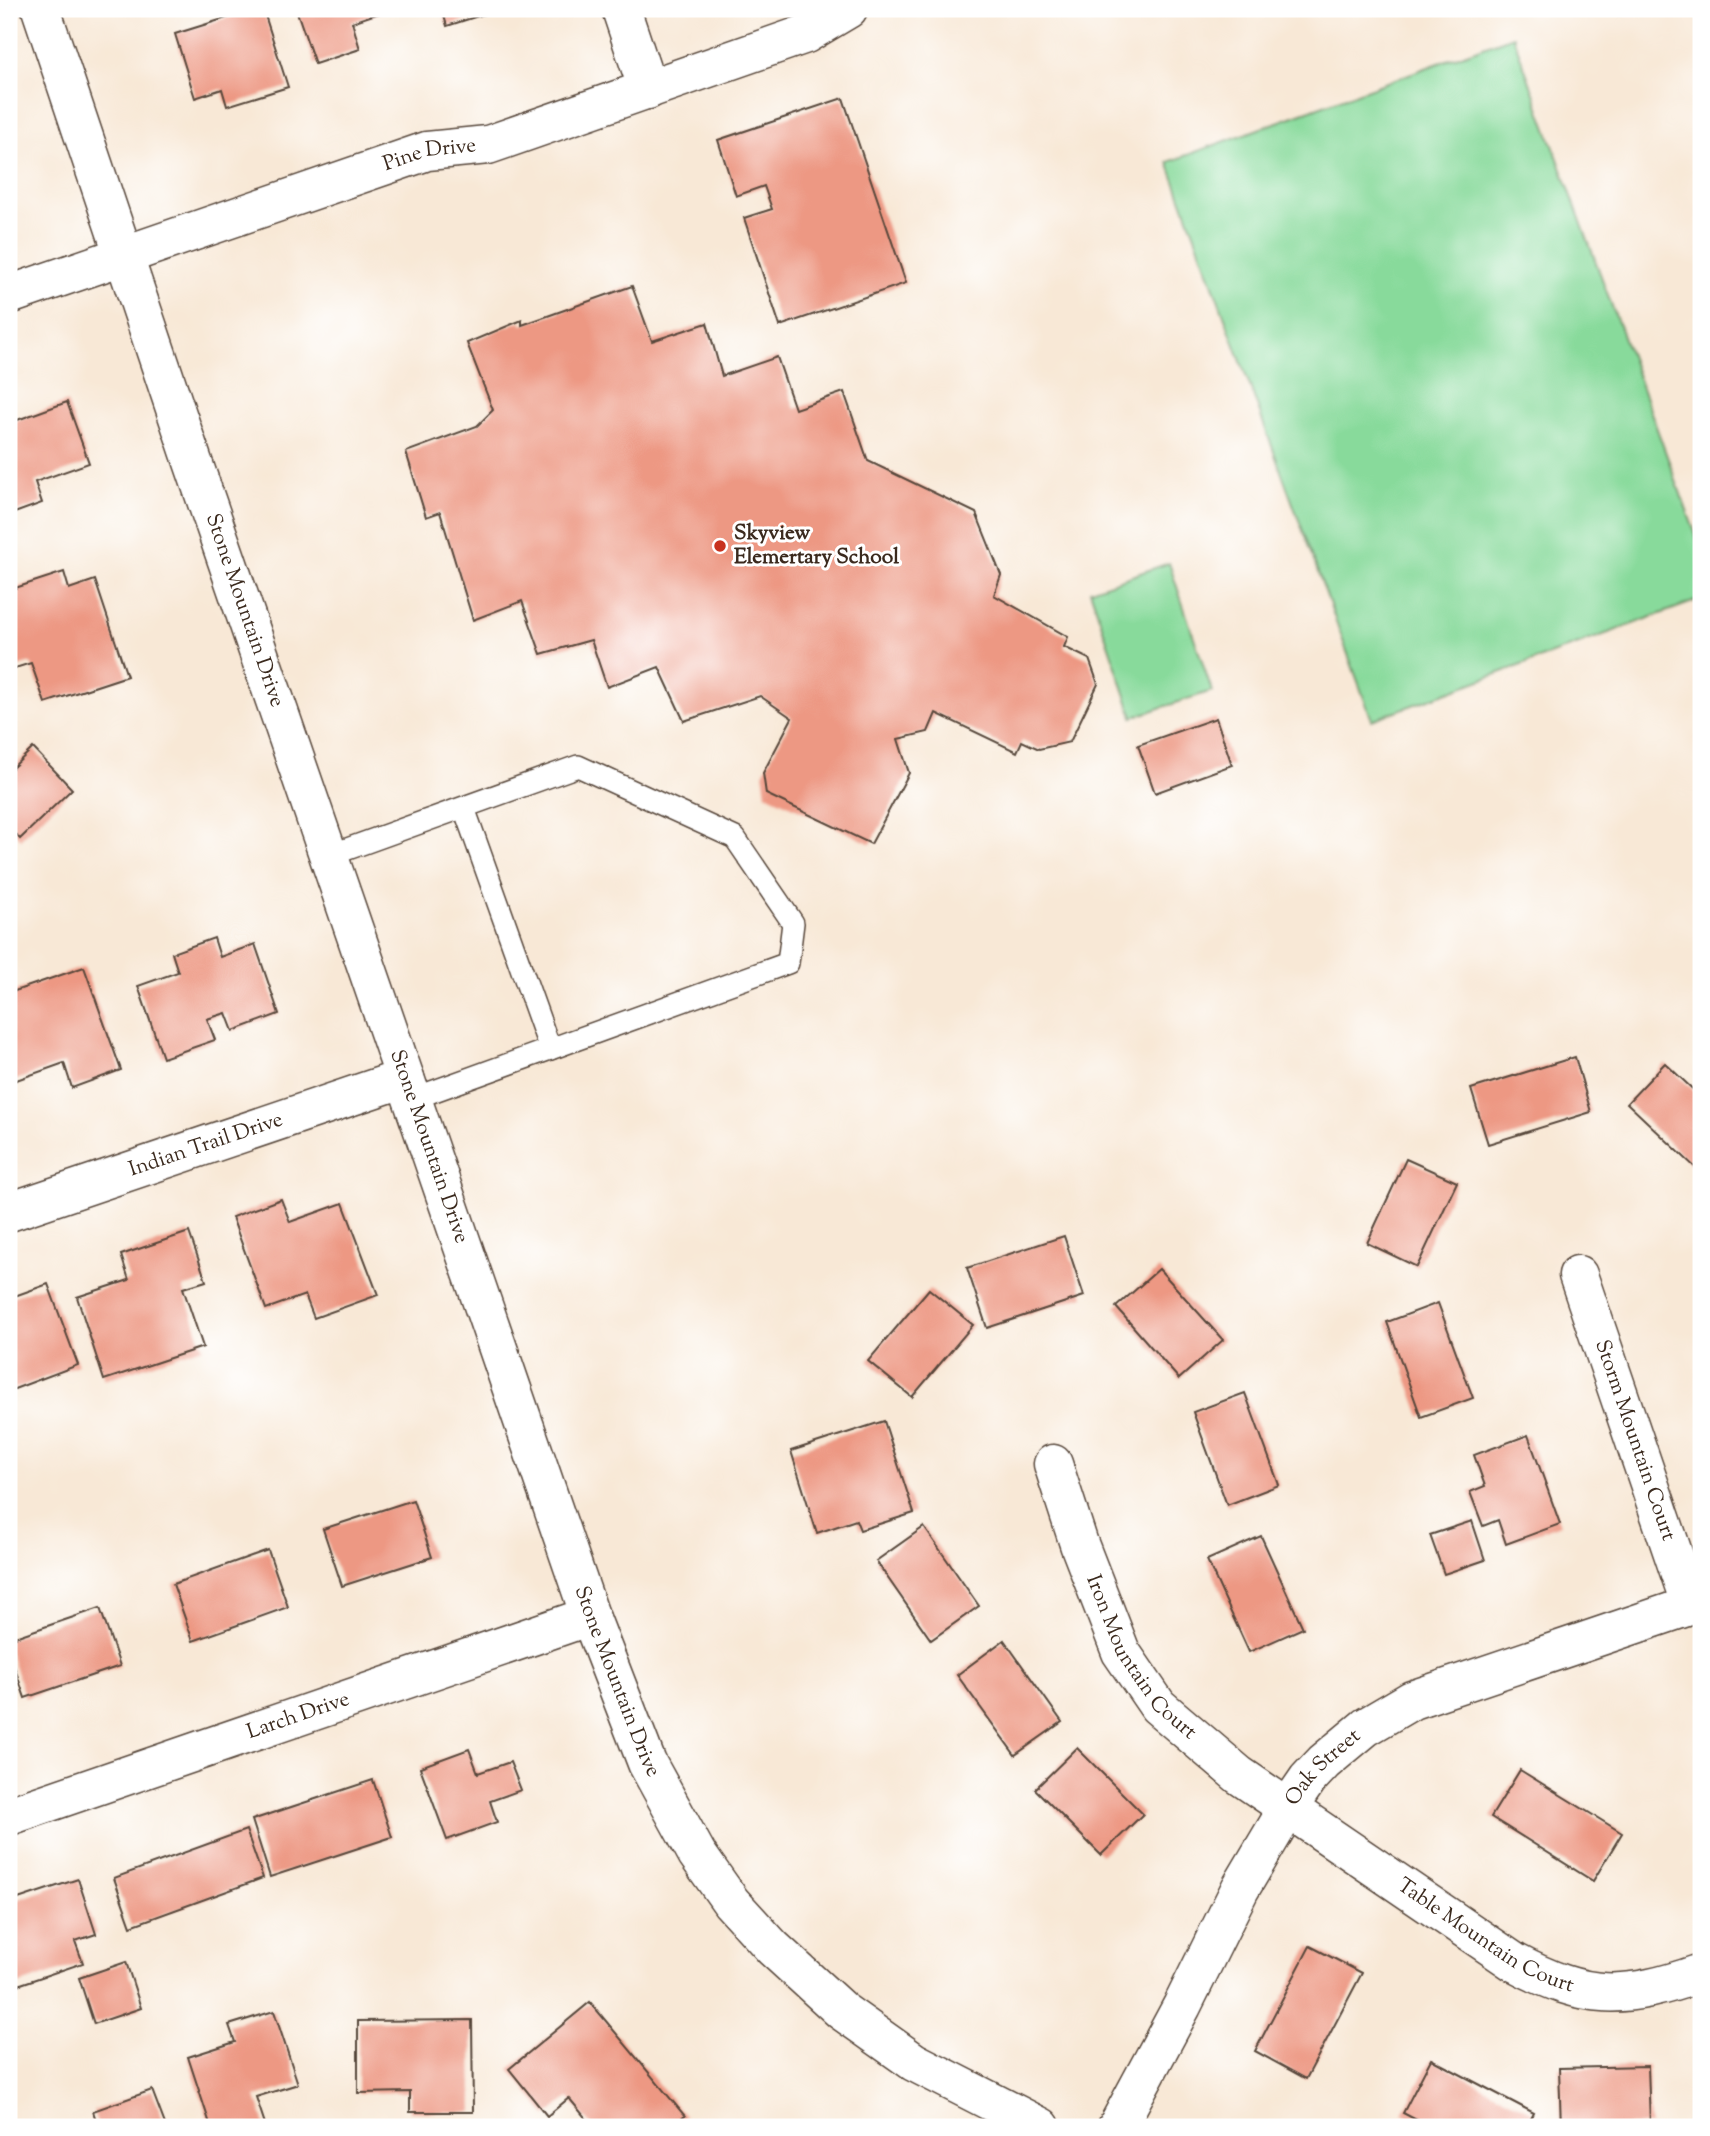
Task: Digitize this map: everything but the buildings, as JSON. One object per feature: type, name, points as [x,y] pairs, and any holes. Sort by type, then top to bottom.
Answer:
[{"type":"street","name":"Stone Mountain Drive","points":[[41,9],[328,856],[590,1616],[647,1763],[697,1853],[731,1902],[774,1948],[842,2011],[914,2062],[1041,2127]]},
{"type":"street","points":[[621,9],[648,90]]},
{"type":"street","name":"Pine Drive","points":[[9,295],[427,151],[488,145],[806,34],[848,9]]},
{"type":"street","name":"Indian Trail Drive","points":[[9,1212],[408,1088]]},
{"type":"street","name":"Storm Mountain Court","points":[[1577,1275],[1696,1604]]},
{"type":"street","name":"Iron Mountain Court","points":[[1053,1464],[1079,1545],[1121,1652],[1136,1674],[1158,1706],[1238,1775],[1288,1808]]},
{"type":"street","name":"Oak Street","points":[[1117,2127],[1182,2007],[1240,1889],[1288,1808],[1308,1779],[1324,1762],[1366,1727],[1412,1700],[1696,1604]]},
{"type":"street","name":"Larch Drive","points":[[9,1816],[590,1616]]},
{"type":"street","name":"Table Mountain Court","points":[[1288,1808],[1514,1962],[1567,1987],[1627,1993],[1701,1973]]},
{"type":"lane","points":[[328,856],[578,766],[735,838],[793,923],[788,963],[550,1049],[408,1088]]},
{"type":"lane","points":[[464,808],[550,1049]]},
{"type":"green space","points":[[1513,36],[1701,549],[1701,599],[1372,720],[1168,162]]},
{"type":"green space","points":[[1169,563],[1212,691],[1133,717],[1090,590]]},
{"type":"place","name":"Skyview Elemertary School","points":[[720,546]]}]
